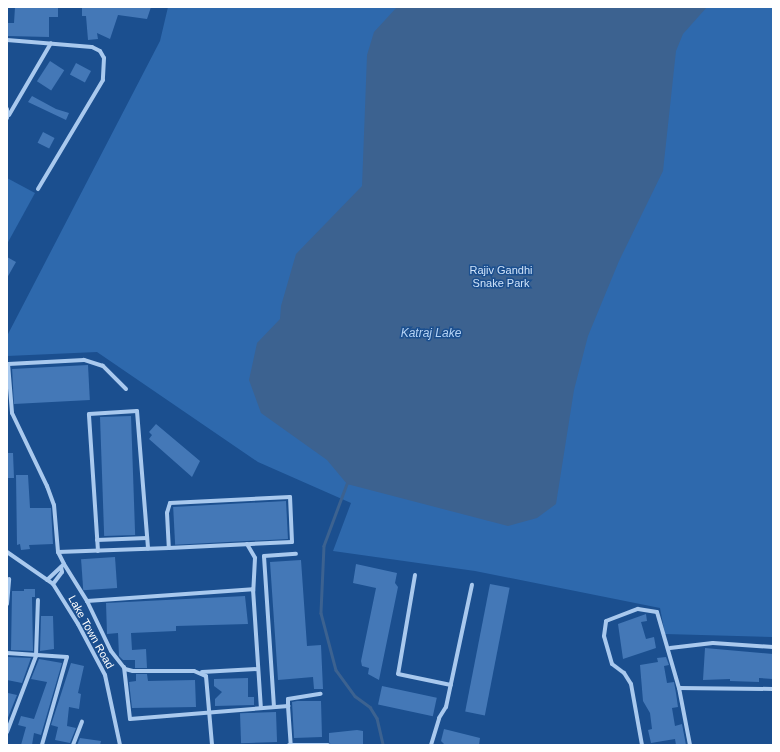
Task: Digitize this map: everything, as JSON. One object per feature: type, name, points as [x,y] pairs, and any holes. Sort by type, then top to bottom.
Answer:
[{"type":"street","points":[[7,40],[92,47],[100,51],[105,71],[103,80],[38,189]]},
{"type":"street","points":[[8,116],[51,43]]},
{"type":"street","points":[[7,109],[8,116]]},
{"type":"street","points":[[126,389],[103,366],[84,360],[8,364],[12,413],[33,452],[54,505],[58,552],[63,565],[87,601],[111,650],[124,667],[133,672],[202,672],[258,669]]},
{"type":"street","points":[[98,551],[89,414],[137,410],[148,549]]},
{"type":"street","points":[[58,552],[148,549],[169,548],[247,544],[292,542],[290,497],[170,503],[167,513],[169,548]]},
{"type":"street","points":[[97,540],[147,538]]},
{"type":"street","points":[[247,544],[254,558],[253,591],[261,708]]},
{"type":"street","name":"Lake Town Road","points":[[7,552],[53,584],[105,675],[120,745]]},
{"type":"street","points":[[274,707],[264,556],[296,554]]},
{"type":"street","points":[[47,580],[55,568],[63,565]]},
{"type":"street","points":[[53,584],[62,572],[63,565]]},
{"type":"street","points":[[415,575],[398,674],[451,685]]},
{"type":"street","points":[[7,604],[9,579]]},
{"type":"street","points":[[431,745],[451,685],[472,585]]},
{"type":"street","points":[[87,601],[253,591]]},
{"type":"street","points":[[7,732],[36,656],[38,600]]},
{"type":"street","points":[[642,745],[631,684],[624,673],[612,664],[604,636],[606,621],[638,609],[657,612],[670,648],[690,745]]},
{"type":"street","points":[[670,648],[713,643],[773,647]]},
{"type":"street","points":[[7,653],[67,657],[42,745]]},
{"type":"street","points":[[124,667],[130,719],[288,706]]},
{"type":"street","points":[[202,672],[207,682],[212,745]]},
{"type":"street","points":[[679,688],[773,689]]},
{"type":"street","points":[[321,694],[288,699],[290,745],[328,745]]},
{"type":"street","points":[[73,745],[82,722]]},
{"type":"green space","name":"Rajiv Gandhi Snake Park","points":[[168,7],[773,7],[773,637],[665,634],[660,608],[475,571],[333,551],[351,503],[258,462],[97,352],[7,356],[7,336],[160,41]]},
{"type":"green space","points":[[7,178],[35,193],[7,244]]},
{"type":"water","name":"Katraj Lake","points":[[397,7],[707,7],[683,34],[676,51],[663,171],[619,261],[588,336],[574,390],[556,504],[537,518],[508,526],[347,484],[327,460],[261,413],[249,380],[257,343],[280,319],[281,306],[296,254],[362,186],[367,55],[374,32]]},
{"type":"building","points":[[15,7],[58,7],[58,17],[49,17],[49,37],[7,36],[7,23],[14,23]]},
{"type":"building","points":[[82,7],[151,7],[147,19],[118,15],[110,39],[97,33],[98,39],[88,40],[86,16],[82,16]]},
{"type":"building","points":[[50,61],[64,70],[51,90],[37,81]]},
{"type":"building","points":[[76,63],[91,71],[85,82],[70,74]]},
{"type":"building","points":[[32,96],[56,109],[69,113],[66,120],[28,102]]},
{"type":"building","points":[[43,132],[55,138],[49,149],[38,143]]},
{"type":"building","points":[[7,257],[16,262],[7,278]]},
{"type":"building","points":[[88,365],[90,400],[14,404],[12,369]]},
{"type":"building","points":[[131,416],[135,535],[104,536],[100,417]]},
{"type":"building","points":[[156,424],[200,461],[192,477],[149,439],[152,435],[149,432]]},
{"type":"building","points":[[7,453],[13,453],[14,478],[7,478]]},
{"type":"building","points":[[16,475],[28,475],[30,508],[51,508],[53,544],[29,545],[30,549],[21,550],[20,544],[17,545]]},
{"type":"building","points":[[286,501],[288,539],[175,545],[173,507]]},
{"type":"building","points":[[115,557],[117,588],[83,590],[81,559]]},
{"type":"building","points":[[301,560],[307,646],[321,645],[323,689],[314,689],[313,677],[278,680],[270,562]]},
{"type":"building","points":[[356,564],[397,573],[395,583],[398,587],[379,680],[368,674],[369,668],[362,666],[361,661],[376,588],[353,583]]},
{"type":"building","points":[[490,584],[510,588],[485,715],[465,712]]},
{"type":"building","points":[[24,589],[35,589],[35,597],[32,597],[33,651],[11,650],[12,591],[24,591]]},
{"type":"building","points":[[245,596],[248,624],[176,626],[176,631],[131,633],[132,650],[146,649],[147,668],[135,668],[135,660],[123,660],[119,656],[118,633],[107,634],[106,603]]},
{"type":"building","points":[[646,614],[647,621],[641,622],[646,639],[654,637],[656,648],[623,659],[618,624]]},
{"type":"building","points":[[41,616],[53,616],[54,649],[40,651]]},
{"type":"building","points":[[705,648],[773,654],[773,679],[759,678],[759,682],[730,681],[730,679],[703,680]]},
{"type":"building","points":[[8,657],[31,658],[22,683],[7,680]]},
{"type":"building","points":[[666,657],[669,665],[664,666],[667,683],[674,682],[678,707],[672,708],[675,726],[682,724],[686,745],[676,745],[675,739],[651,743],[648,730],[652,729],[650,713],[643,701],[640,665],[658,662],[657,658]]},
{"type":"building","points":[[39,659],[62,663],[41,735],[34,733],[32,745],[21,745],[26,727],[18,725],[21,716],[34,719],[47,682],[31,679]]},
{"type":"building","points":[[71,663],[84,666],[78,693],[81,694],[79,709],[69,707],[67,726],[76,728],[70,743],[55,740],[58,727],[51,725]]},
{"type":"building","points":[[136,674],[147,674],[148,681],[195,680],[196,707],[132,708],[129,682],[136,681]]},
{"type":"building","points":[[248,678],[248,697],[254,697],[254,705],[215,706],[215,699],[222,692],[214,686],[214,679]]},
{"type":"building","points":[[382,686],[437,698],[433,716],[378,705]]},
{"type":"building","points":[[8,693],[17,695],[7,720],[7,698]]},
{"type":"building","points":[[321,701],[322,737],[294,738],[292,702]]},
{"type":"building","points":[[276,712],[277,742],[241,743],[240,713]]},
{"type":"building","points":[[444,729],[480,738],[479,745],[445,745],[441,741]]},
{"type":"building","points":[[357,730],[363,731],[363,745],[331,745],[329,742],[329,733]]},
{"type":"building","points":[[80,738],[101,741],[100,745],[77,745]]},
{"type":"waterway","points":[[347,484],[324,546],[321,613],[336,670],[355,696],[370,707],[377,718],[383,745]]}]
